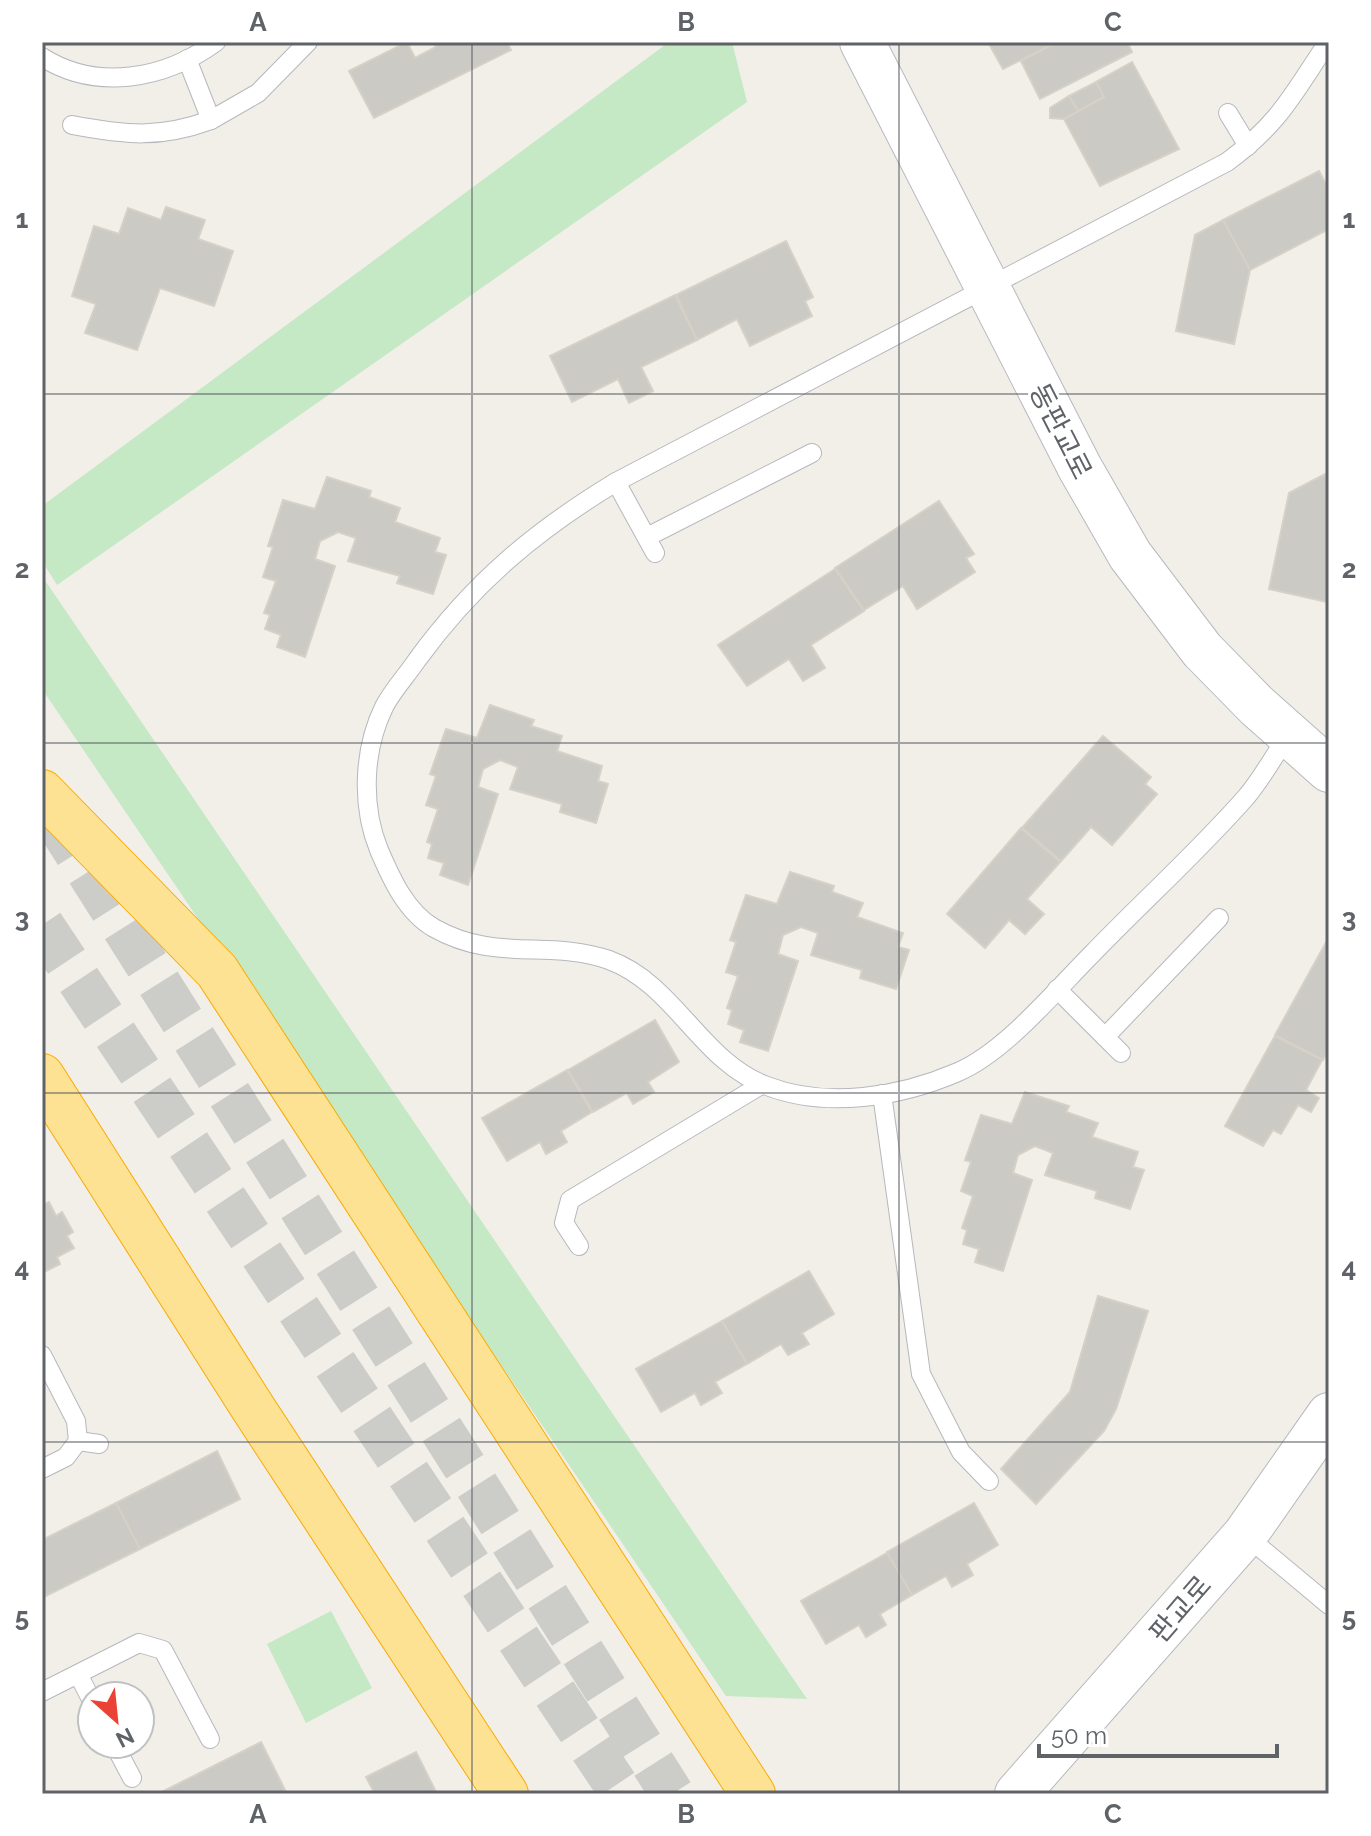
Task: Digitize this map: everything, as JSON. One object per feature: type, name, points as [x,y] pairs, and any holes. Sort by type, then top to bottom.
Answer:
[{"type":"highway","points":[[42,792],[217,971],[753,1794]]},
{"type":"highway","points":[[42,1076],[253,1408],[506,1794]]},
{"type":"main road","name":"동판교로","points":[[862,42],[1094,496],[1130,555],[1202,650],[1288,735],[1329,770]]},
{"type":"main road","name":"판교로","points":[[1017,1794],[1245,1535],[1329,1415]]},
{"type":"lane","points":[[42,58],[57,67],[94,79],[126,78],[169,68],[216,42]]},
{"type":"lane","points":[[72,125],[145,135],[171,133],[211,120],[258,93],[308,42]]},
{"type":"lane","points":[[1288,735],[1249,794],[1019,1029],[962,1071],[910,1089],[847,1099],[785,1092],[761,1085],[715,1053],[643,978],[609,960],[564,950],[516,952],[470,945],[429,926],[394,886],[370,830],[366,771],[384,707],[439,631],[504,560],[560,516],[616,482],[1227,162],[1287,109],[1328,42]]},
{"type":"lane","points":[[187,59],[211,120]]},
{"type":"lane","points":[[1228,113],[1248,146]]},
{"type":"lane","points":[[616,482],[651,545],[812,453]]},
{"type":"lane","points":[[1105,1037],[1219,918]]},
{"type":"lane","points":[[1057,989],[1121,1053]]},
{"type":"lane","points":[[579,1246],[564,1223],[570,1200],[761,1085]]},
{"type":"lane","points":[[882,1094],[921,1374],[961,1452],[989,1481]]},
{"type":"lane","points":[[42,1355],[76,1421],[78,1441],[66,1457],[42,1469]]},
{"type":"lane","points":[[78,1441],[99,1444]]},
{"type":"lane","points":[[1245,1535],[1329,1605]]},
{"type":"lane","points":[[42,1692],[139,1643],[163,1650],[210,1739]]},
{"type":"lane","points":[[78,1674],[81,1680]]},
{"type":"lane","points":[[122,1760],[132,1778]]},
{"type":"green space","points":[[669,42],[732,42],[747,102],[57,585],[42,561],[42,506]]},
{"type":"green space","points":[[42,576],[807,1699],[726,1696],[42,689]]},
{"type":"green space","points":[[331,1611],[372,1688],[306,1723],[267,1644]]},
{"type":"building","points":[[407,42],[415,58],[436,47],[433,42],[507,42],[511,50],[374,118],[349,71]]},
{"type":"building","points":[[988,42],[1057,42],[1003,69]]},
{"type":"building","points":[[1057,42],[1127,42],[1132,52],[1040,99],[1021,61]]},
{"type":"building","points":[[1132,62],[1179,149],[1100,186],[1064,119],[1104,97],[1096,82]]},
{"type":"building","points":[[1096,82],[1104,97],[1078,111],[1069,96]]},
{"type":"building","points":[[1069,96],[1078,111],[1064,119],[1050,118],[1050,108]]},
{"type":"building","points":[[1319,171],[1329,190],[1329,229],[1250,270],[1223,220]]},
{"type":"building","points":[[166,207],[205,220],[198,239],[233,251],[214,306],[160,288],[137,350],[85,333],[96,304],[72,296],[94,226],[119,234],[128,208],[161,220]]},
{"type":"building","points":[[1223,220],[1250,270],[1234,344],[1176,331],[1195,235]]},
{"type":"building","points":[[786,241],[813,297],[805,301],[812,316],[750,346],[737,319],[697,340],[676,295]]},
{"type":"building","points":[[675,295],[697,340],[641,367],[653,391],[629,403],[618,379],[572,402],[550,356]]},
{"type":"building","points":[[1329,472],[1327,602],[1269,589],[1289,493]]},
{"type":"building","points":[[327,477],[371,491],[369,497],[400,508],[395,522],[440,538],[435,552],[446,555],[433,594],[397,583],[400,576],[348,561],[356,538],[338,532],[320,541],[315,559],[335,566],[305,657],[277,647],[281,635],[265,629],[270,615],[264,613],[276,581],[263,577],[273,547],[268,546],[283,500],[315,509]]},
{"type":"building","points":[[939,501],[974,554],[966,558],[975,572],[917,609],[903,586],[864,610],[835,568]]},
{"type":"building","points":[[835,569],[864,611],[811,645],[825,668],[803,681],[789,659],[747,686],[718,645]]},
{"type":"building","points":[[490,705],[534,720],[531,726],[562,736],[557,751],[602,766],[598,781],[608,784],[596,823],[560,812],[562,804],[510,789],[518,767],[500,760],[483,769],[478,787],[498,794],[468,885],[440,875],[444,863],[428,858],[432,844],[427,842],[438,809],[426,805],[436,776],[430,774],[446,729],[477,738]]},
{"type":"building","points":[[1103,736],[1151,777],[1145,784],[1157,794],[1112,845],[1091,827],[1061,861],[1022,828]]},
{"type":"building","points":[[1021,828],[1060,862],[1027,899],[1044,914],[1025,934],[1009,920],[985,948],[947,914]]},
{"type":"building","points":[[790,872],[834,886],[832,892],[863,903],[857,917],[903,933],[898,947],[909,950],[896,989],[860,978],[862,970],[811,955],[818,933],[801,927],[783,935],[778,954],[798,961],[768,1051],[740,1042],[744,1030],[728,1024],[732,1010],[727,1008],[738,976],[726,972],[736,942],[730,940],[746,895],[777,904]]},
{"type":"building","points":[[1329,937],[1329,1049],[1323,1060],[1275,1035]]},
{"type":"building","points":[[655,1020],[679,1062],[648,1082],[654,1092],[633,1104],[627,1093],[593,1112],[568,1070]]},
{"type":"building","points":[[1275,1036],[1322,1060],[1306,1090],[1319,1098],[1311,1112],[1298,1105],[1281,1134],[1273,1130],[1263,1146],[1225,1126]]},
{"type":"building","points":[[567,1070],[592,1112],[561,1131],[567,1142],[546,1154],[540,1142],[507,1161],[482,1118]]},
{"type":"building","points":[[1025,1092],[1069,1106],[1066,1112],[1098,1123],[1092,1137],[1138,1152],[1133,1167],[1144,1170],[1130,1209],[1095,1198],[1097,1191],[1045,1175],[1053,1153],[1035,1146],[1018,1155],[1013,1173],[1032,1180],[1003,1271],[975,1262],[979,1249],[963,1244],[967,1230],[962,1228],[973,1196],[961,1191],[971,1162],[965,1160],[981,1115],[1012,1124]]},
{"type":"building","points":[[49,1202],[56,1216],[62,1212],[73,1232],[67,1236],[74,1248],[57,1257],[60,1264],[42,1273],[42,1205]]},
{"type":"building","points":[[809,1271],[834,1314],[802,1333],[809,1344],[788,1355],[781,1344],[747,1364],[722,1321]]},
{"type":"building","points":[[1098,1296],[1148,1311],[1116,1409],[1104,1431],[1036,1504],[1001,1469],[1070,1392]]},
{"type":"building","points":[[722,1321],[747,1364],[715,1382],[722,1393],[701,1405],[695,1393],[661,1412],[636,1369]]},
{"type":"building","points":[[217,1451],[240,1499],[140,1549],[116,1503]]},
{"type":"building","points":[[116,1503],[140,1549],[42,1598],[42,1540]]},
{"type":"building","points":[[974,1503],[998,1545],[967,1564],[973,1575],[952,1587],[946,1576],[912,1595],[887,1552]]},
{"type":"building","points":[[887,1553],[912,1595],[880,1614],[886,1625],[866,1637],[859,1625],[826,1644],[801,1601]]},
{"type":"building","points":[[261,1742],[285,1790],[277,1794],[158,1794]]},
{"type":"building","points":[[416,1752],[437,1794],[375,1794],[366,1777]]},
{"type":"tunnel","points":[[53,816],[672,1794]]},
{"type":"tunnel","points":[[42,925],[622,1794]]}]
